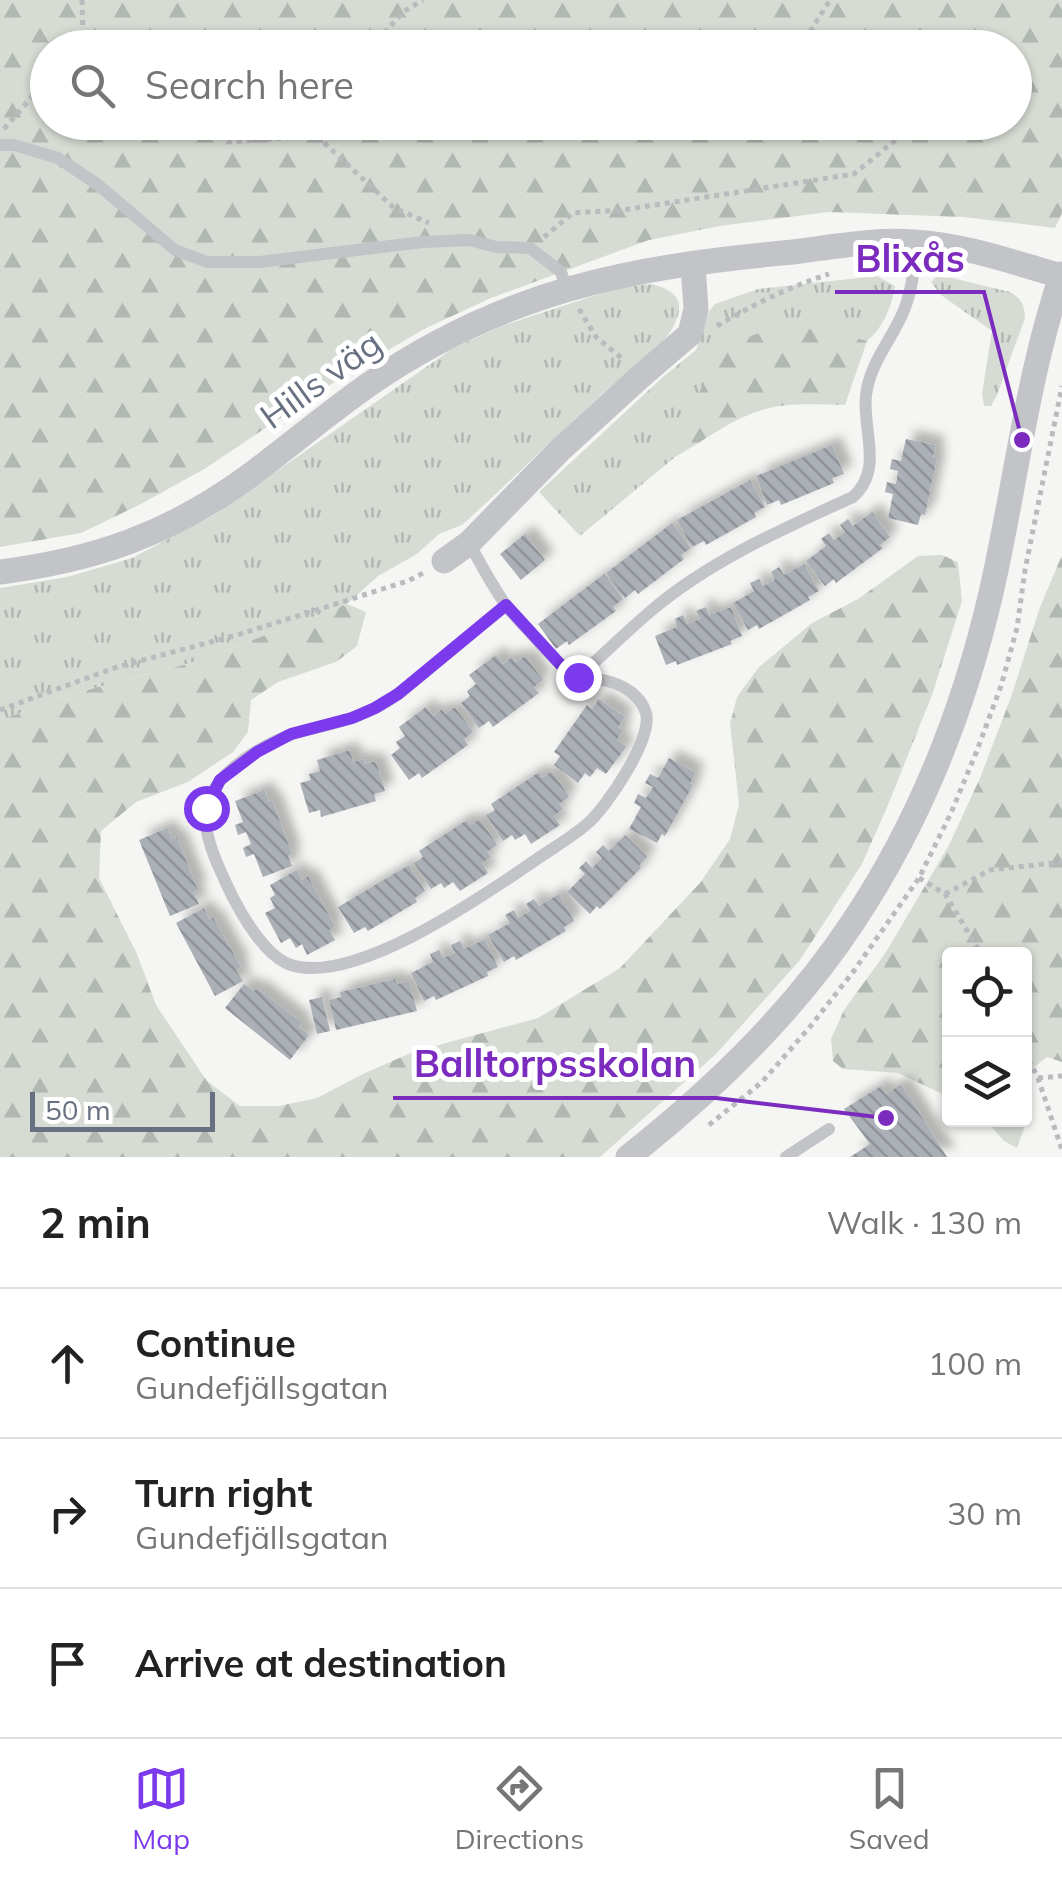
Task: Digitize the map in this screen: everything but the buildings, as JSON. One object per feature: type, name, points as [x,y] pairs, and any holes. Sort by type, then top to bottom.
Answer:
[{"type":"street","name":"Hills väg","points":[[0,572],[83,558],[162,528],[242,481],[371,383],[430,346],[504,312],[566,290],[693,264],[878,243],[918,242],[960,248],[1062,276]]},
{"type":"street","points":[[444,560],[469,543],[561,450],[690,334],[696,308],[693,264]]},
{"type":"street","points":[[628,1157],[717,1081],[777,1020],[854,921],[913,815],[944,749],[986,611],[1038,368],[1062,276]]},
{"type":"lane","points":[[0,145],[58,158],[98,184],[175,250],[207,262],[259,262],[469,240],[496,247],[530,248],[561,272],[566,290]]},
{"type":"lane","points":[[578,677],[694,579],[758,542],[852,498],[865,484],[871,464],[866,393],[871,372],[904,311],[918,242]]},
{"type":"lane","points":[[469,543],[506,605],[560,664],[578,677],[610,681],[628,690],[646,712],[643,739],[588,824],[502,882],[394,946],[318,969],[283,962],[269,950],[234,902],[208,844],[206,808],[220,780],[257,752],[291,734],[352,718],[398,694],[506,605]]},
{"type":"lane","points":[[786,1157],[829,1130]]},
{"type":"path","points":[[82,0],[84,30]]},
{"type":"path","points":[[387,30],[403,12],[423,0]]},
{"type":"path","points":[[811,30],[830,0]]},
{"type":"path","points":[[0,134],[30,99]]},
{"type":"path","points":[[226,140],[257,140]]},
{"type":"path","points":[[323,140],[394,208],[469,240]]},
{"type":"path","points":[[530,248],[573,213],[623,210],[854,174],[896,140]]},
{"type":"path","points":[[690,334],[716,326],[795,285],[834,272]]},
{"type":"path","points":[[566,290],[596,337],[641,376]]},
{"type":"path","points":[[0,710],[117,668],[408,582],[444,560]]},
{"type":"path","points":[[944,894],[990,870],[1062,862]]},
{"type":"path","points":[[919,878],[944,894],[976,947]]},
{"type":"path","points":[[1032,1066],[1062,1150]]},
{"type":"path","points":[[1038,1078],[1062,1076]]},
{"type":"green space","points":[[0,0],[1062,0],[1062,213],[1055,228],[963,217],[829,212],[649,240],[491,298],[424,329],[333,383],[206,468],[81,533],[0,547]]},
{"type":"green space","points":[[877,276],[895,286],[886,316],[867,341],[819,331],[770,330],[687,427],[675,457],[580,536],[539,492],[696,350],[715,304],[758,289]]},
{"type":"green space","points":[[936,277],[1010,292],[1023,306],[1025,318],[991,406],[984,406],[982,393],[992,331],[941,295],[931,282]]},
{"type":"green space","points":[[651,284],[678,300],[676,321],[662,342],[462,525],[439,534],[417,554],[378,576],[347,604],[198,661],[57,698],[0,721],[0,588],[67,577],[132,558],[212,516],[452,349],[499,327],[617,288]]},
{"type":"green space","points":[[802,328],[867,341],[845,405],[766,409],[731,423],[675,457],[697,397],[717,362],[748,337],[770,330]]},
{"type":"green space","points":[[942,555],[958,562],[962,601],[932,695],[862,864],[800,960],[716,1054],[600,1157],[0,1157],[0,721],[57,698],[198,661],[347,604],[366,612],[357,646],[336,662],[278,682],[251,700],[248,732],[233,752],[188,782],[136,802],[101,831],[99,878],[137,954],[156,1005],[207,1081],[240,1106],[279,1106],[317,1098],[413,1052],[538,1018],[620,968],[700,883],[730,839],[739,804],[730,724],[737,697],[758,668],[812,623],[858,599],[918,556]]},
{"type":"green space","points":[[1062,555],[1062,1062],[1047,1057],[1032,1069],[1032,947],[942,947],[942,1094],[898,1073],[843,1069],[833,1061],[831,1039],[844,1010],[886,952],[949,845],[1011,697],[1040,607]]},
{"type":"green space","points":[[992,1127],[1024,1127],[1017,1148],[1004,1141]]},
{"type":"place","name":"Blixås","points":[[1022,440]]},
{"type":"place","name":"Balltorpsskolan","points":[[886,1118]]},
{"type":"route","points":[[206,808],[220,780],[257,752],[291,734],[375,708],[398,694],[506,605],[560,664],[578,677]]}]
